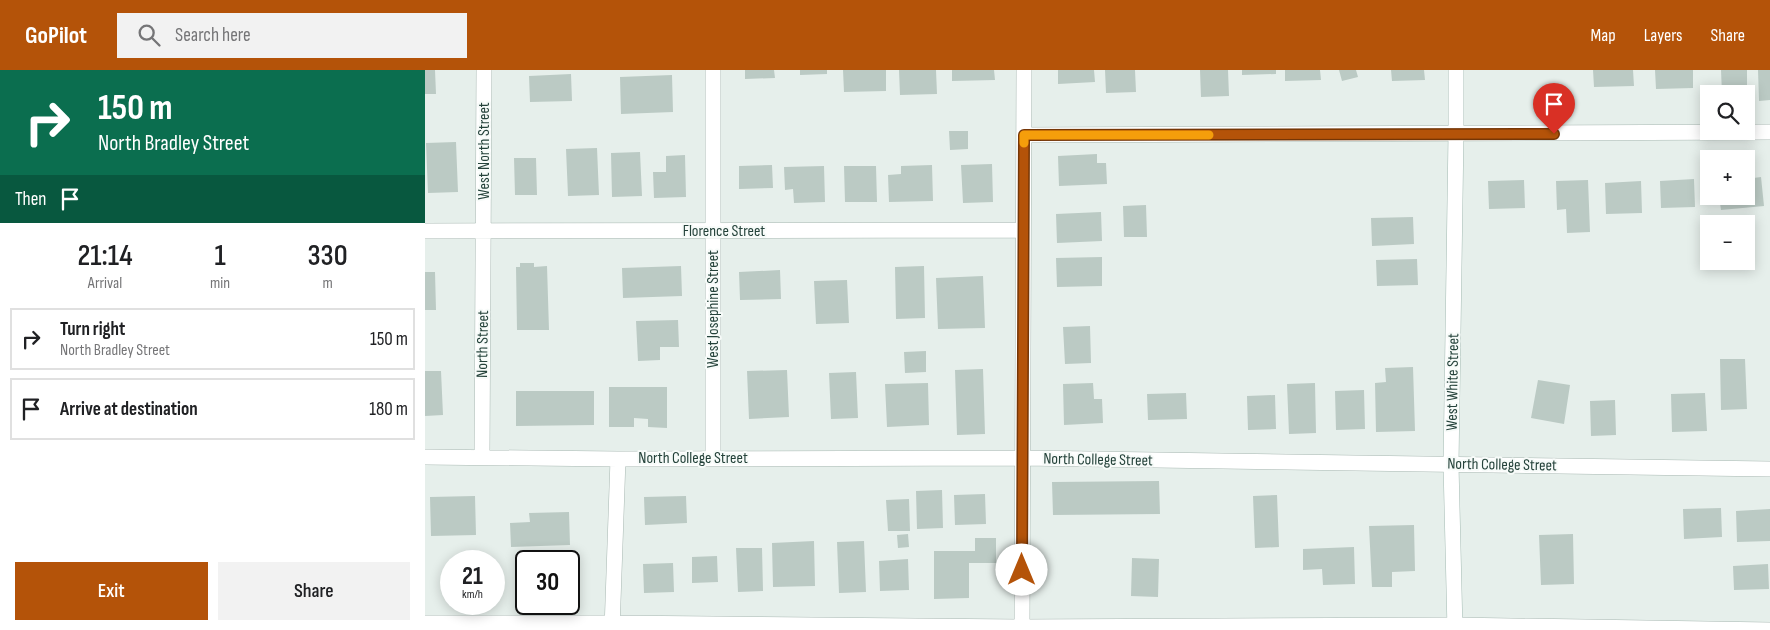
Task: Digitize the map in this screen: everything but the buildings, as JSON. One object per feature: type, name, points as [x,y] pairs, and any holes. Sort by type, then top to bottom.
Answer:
[{"type":"street","name":"West North Street","points":[[484,70],[485,231]]},
{"type":"street","name":"West Josephine Street","points":[[713,70],[713,458]]},
{"type":"street","points":[[1022,628],[1024,70]]},
{"type":"street","name":"West White Street","points":[[1455,627],[1451,465],[1457,134],[1456,70]]},
{"type":"street","points":[[1024,135],[1770,132]]},
{"type":"street","name":"Florence Street","points":[[425,231],[1023,230]]},
{"type":"street","name":"North Street","points":[[482,456],[485,231]]},
{"type":"street","name":"North College Street","points":[[425,457],[482,456],[618,459],[1023,458],[1770,469]]},
{"type":"street","points":[[613,626],[618,459]]},
{"type":"street","points":[[425,623],[613,626],[1022,628],[1455,627],[1770,630]]},
{"type":"slow traffic","points":[[1024,143],[1024,135],[1209,135]]},
{"type":"route","points":[[1022,570],[1024,135],[1554,134]]}]
